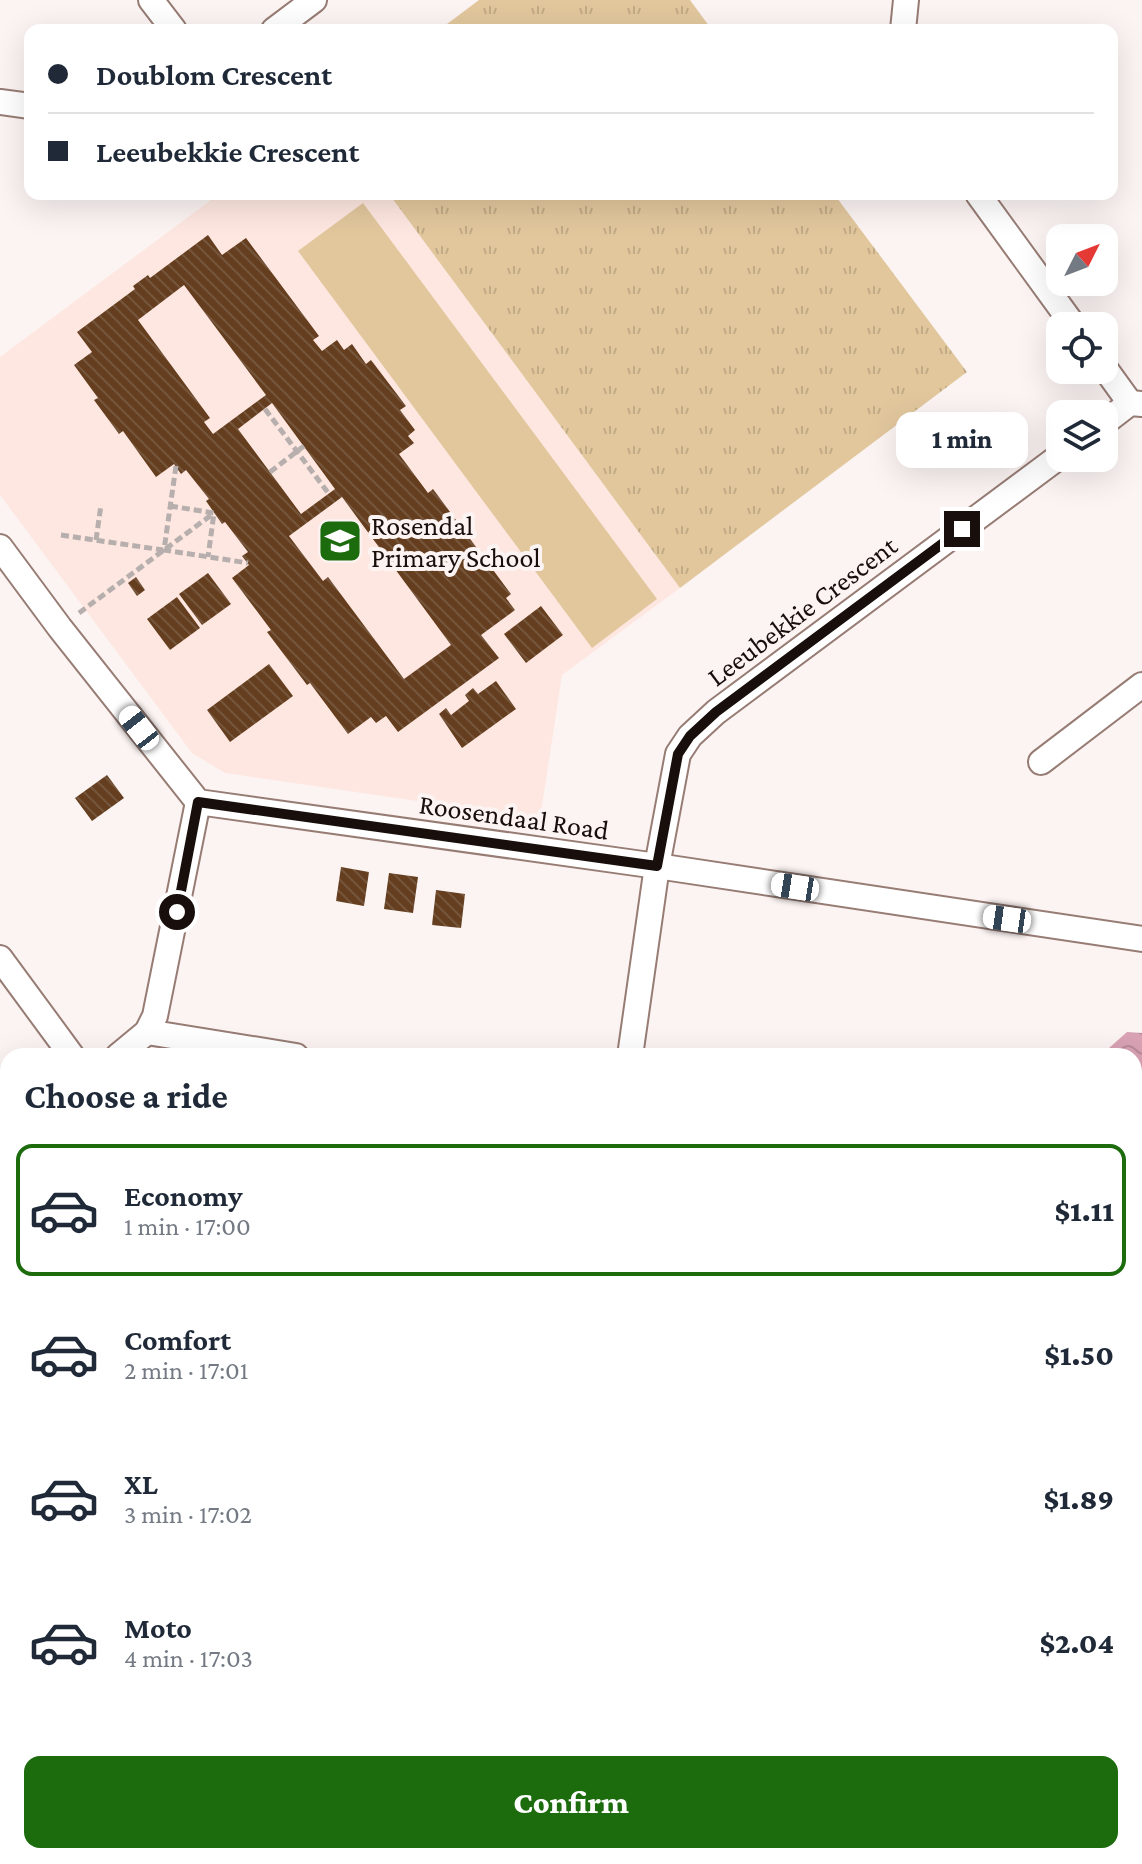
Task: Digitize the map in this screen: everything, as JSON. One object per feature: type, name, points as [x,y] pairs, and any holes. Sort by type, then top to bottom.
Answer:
[{"type":"street","points":[[151,0],[169,24]]},
{"type":"street","points":[[282,24],[314,0]]},
{"type":"street","points":[[904,24],[906,0]]},
{"type":"street","points":[[0,102],[24,105]]},
{"type":"street","points":[[982,200],[1064,312]]},
{"type":"street","points":[[1118,383],[1136,404],[1118,415]]},
{"type":"street","name":"Leeubekkie Crescent","points":[[631,1048],[657,866],[678,754],[702,724],[1046,466]]},
{"type":"street","points":[[0,547],[198,802],[155,1016],[147,1032],[128,1048]]},
{"type":"street","points":[[1041,762],[1142,685]]},
{"type":"street","name":"Roosendaal Road","points":[[198,802],[657,866],[1142,939]]},
{"type":"street","points":[[0,958],[66,1048]]},
{"type":"street","points":[[147,1032],[246,1048]]},
{"type":"path","points":[[265,409],[329,494]]},
{"type":"path","points":[[270,472],[304,446]]},
{"type":"path","points":[[164,550],[176,466]]},
{"type":"path","points":[[96,540],[101,505]]},
{"type":"path","points":[[170,506],[214,513]]},
{"type":"path","points":[[75,616],[214,513]]},
{"type":"path","points":[[208,557],[214,513]]},
{"type":"path","points":[[61,535],[248,563]]},
{"type":"shaded area","name":"Rosendal Primary School","points":[[211,200],[393,200],[680,588],[562,675],[540,819],[225,773],[192,753],[0,495],[0,357]]},
{"type":"green space","points":[[479,0],[690,0],[708,24],[447,24]]},
{"type":"green space","points":[[393,200],[838,200],[967,372],[680,588]]},
{"type":"green space","points":[[363,203],[657,599],[592,648],[298,251]]},
{"type":"water","points":[[1127,1032],[1142,1033],[1142,1048],[1109,1048]]},
{"type":"building","points":[[208,235],[222,255],[246,238],[319,336],[313,340],[322,351],[337,340],[344,350],[352,344],[366,364],[371,360],[406,406],[400,410],[415,430],[408,436],[414,443],[399,454],[428,493],[433,489],[511,594],[506,598],[515,610],[481,635],[499,658],[398,732],[386,716],[376,723],[371,717],[348,734],[267,632],[271,630],[232,578],[249,565],[242,556],[248,552],[225,522],[222,524],[206,501],[209,499],[186,470],[181,474],[174,464],[156,477],[123,431],[119,434],[94,400],[98,398],[74,365],[92,352],[77,332],[135,289],[133,286],[148,275],[150,278]],"holes":[[[184,285],[266,395],[213,434],[204,422],[210,418],[138,320]],[[272,403],[335,489],[301,514],[238,429]],[[342,497],[451,645],[404,679],[328,577],[323,581],[289,536]]]},
{"type":"building","points":[[208,573],[231,604],[202,625],[179,594]]},
{"type":"building","points":[[136,577],[145,590],[137,596],[128,583]]},
{"type":"building","points":[[177,597],[200,628],[170,650],[147,619]]},
{"type":"building","points":[[541,606],[563,635],[526,663],[504,634]]},
{"type":"building","points":[[269,664],[293,696],[230,742],[207,710]]},
{"type":"building","points":[[496,681],[516,709],[462,748],[439,714],[446,708],[451,715],[469,701],[465,695],[473,688],[478,694]]},
{"type":"building","points":[[107,775],[124,798],[92,821],[75,798]]},
{"type":"building","points":[[341,867],[369,872],[364,906],[336,901]]},
{"type":"building","points":[[389,873],[418,877],[413,913],[384,909]]},
{"type":"building","points":[[436,890],[465,894],[461,928],[432,925]]},
{"type":"place","name":"Rosendal Primary School","points":[[340,541]]},
{"type":"route","points":[[177,912],[198,802],[657,866],[678,754],[690,736],[716,712],[962,529]]}]
